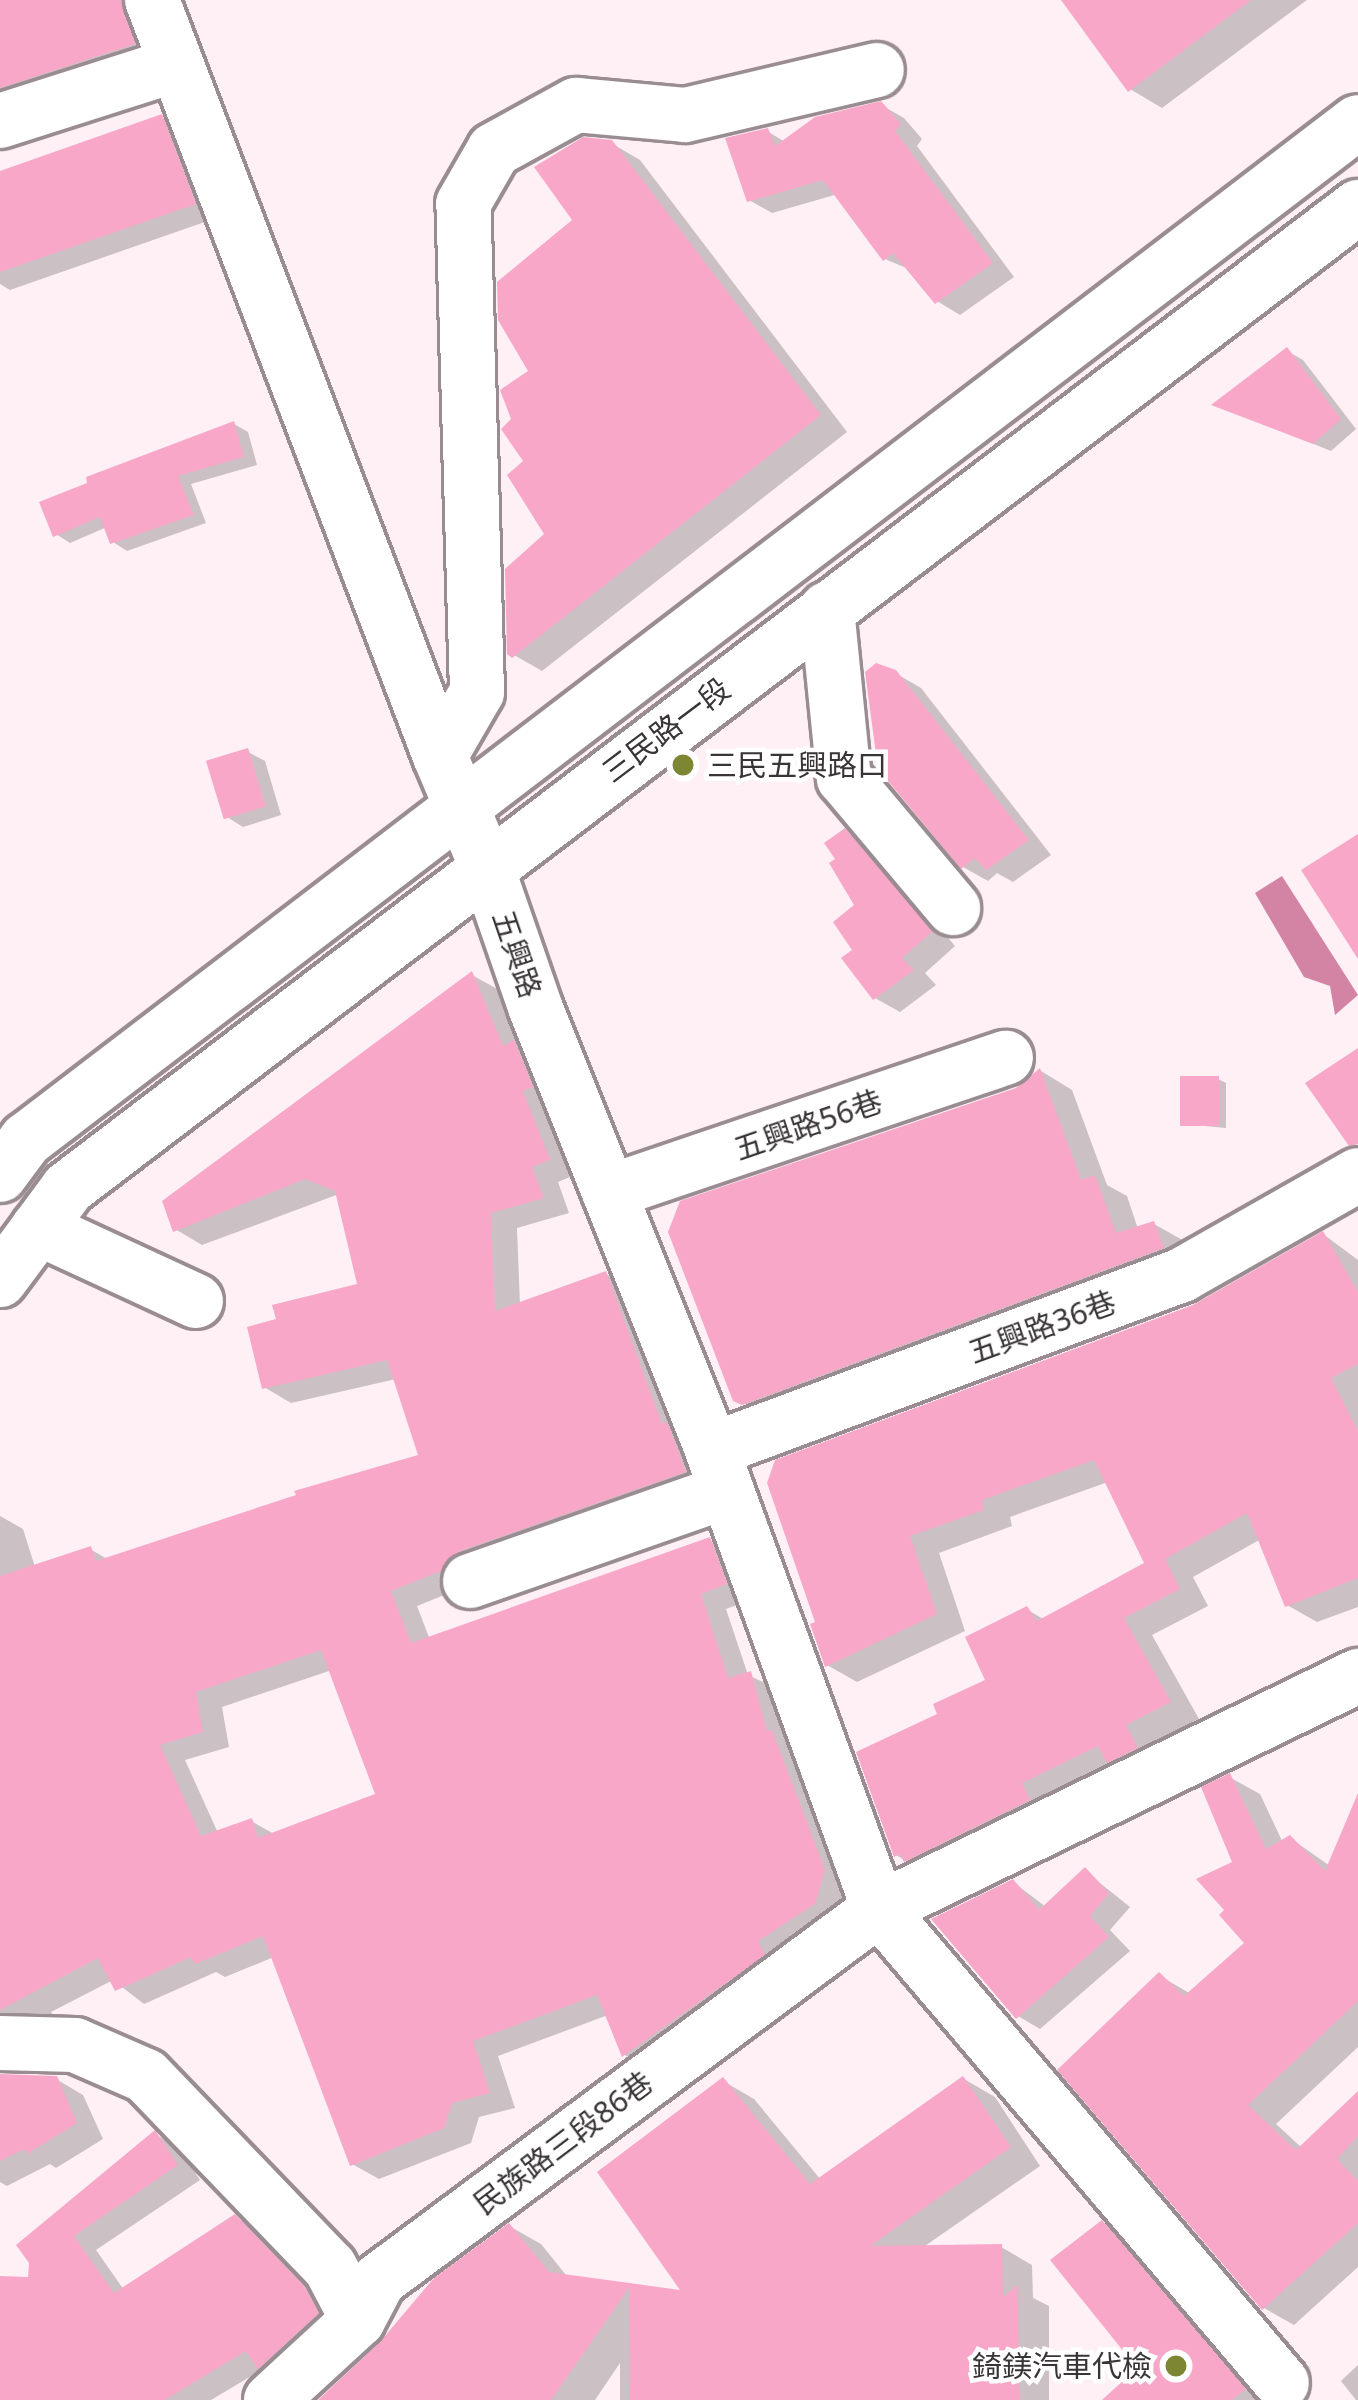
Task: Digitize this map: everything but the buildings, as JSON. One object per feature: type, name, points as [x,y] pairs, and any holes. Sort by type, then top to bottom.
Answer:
[{"type":"street","name":"五興路","points":[[152,0],[720,1470],[879,1909]]},
{"type":"street","points":[[0,121],[176,65]]},
{"type":"street","points":[[450,779],[477,692],[463,204],[494,150],[576,105],[686,115],[877,70]]},
{"type":"street","points":[[9,1139],[450,779],[1358,122]]},
{"type":"street","name":"三民路一段","points":[[0,1280],[68,1187],[1358,207]]},
{"type":"street","points":[[827,609],[844,778],[953,908]]},
{"type":"street","name":"五興路56巷","points":[[609,1192],[1006,1058]]},
{"type":"street","name":"五興路36巷","points":[[470,1581],[1182,1276],[1358,1175]]},
{"type":"street","points":[[38,1228],[196,1301]]},
{"type":"street","name":"民族路三段86巷","points":[[271,2400],[358,2320],[379,2280],[879,1909],[1358,1676]]},
{"type":"street","points":[[879,1909],[1282,2383]]},
{"type":"street","points":[[0,2043],[75,2044],[146,2076],[330,2267],[358,2320]]},
{"type":"shaded area","points":[[1282,876],[1358,995],[1335,1015],[1330,986],[1304,977],[1255,893]]},
{"type":"place","name":"三民五興路口","points":[[683,765]]},
{"type":"place","name":"錡鎂汽車代檢","points":[[1176,2366]]}]
